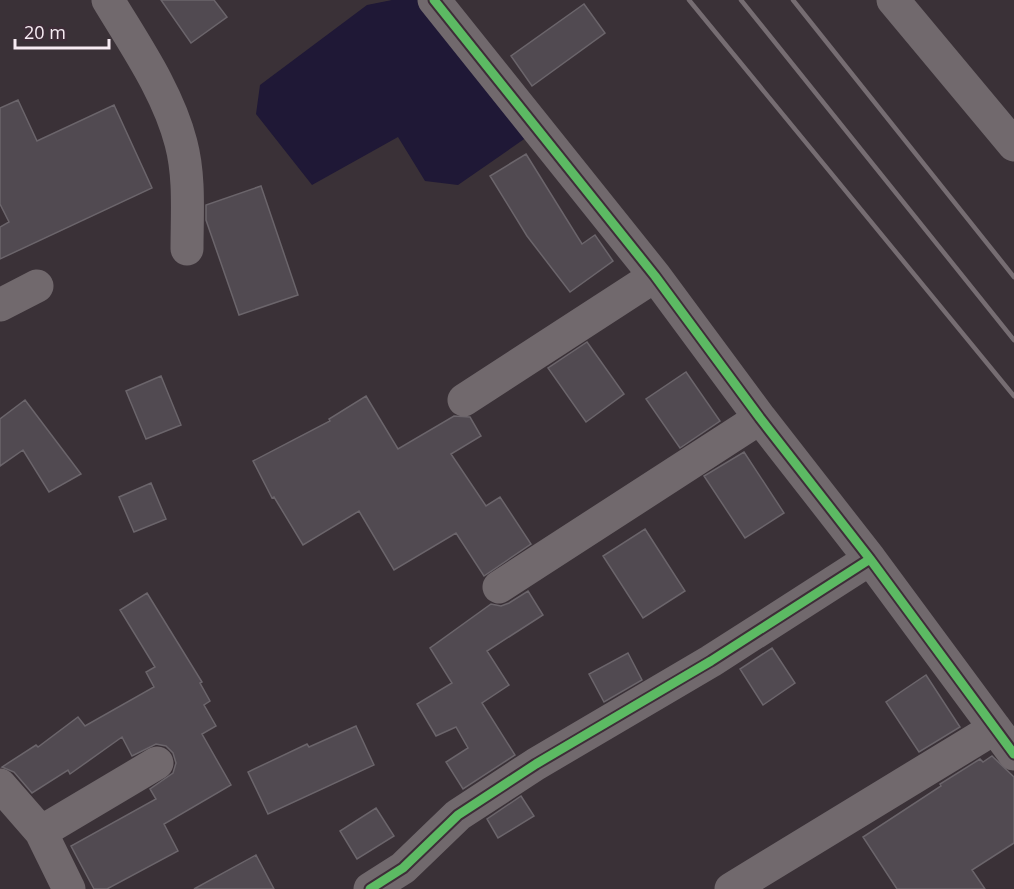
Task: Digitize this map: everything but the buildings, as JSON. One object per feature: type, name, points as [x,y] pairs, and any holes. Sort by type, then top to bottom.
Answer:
[{"type":"street","points":[[108,0],[152,73],[181,143],[187,188],[187,249]]},
{"type":"street","points":[[434,0],[655,276],[760,418],[870,559],[1014,754]]},
{"type":"street","points":[[893,0],[1014,145]]},
{"type":"street","points":[[464,400],[655,276]]},
{"type":"street","points":[[0,305],[37,286]]},
{"type":"street","points":[[499,587],[760,418]]},
{"type":"street","points":[[370,889],[403,868],[458,815],[536,764],[711,661],[870,559]]},
{"type":"street","points":[[731,889],[995,728]]},
{"type":"street","points":[[40,832],[157,763]]},
{"type":"street","points":[[0,785],[40,832],[69,889]]},
{"type":"shaded area","points":[[392,0],[423,0],[530,135],[458,185],[425,181],[398,137],[312,185],[256,114],[260,85],[367,5]]},
{"type":"railway","points":[[689,0],[1014,396]]},
{"type":"railway","points":[[741,0],[1014,340]]},
{"type":"railway","points":[[793,0],[1014,277]]},
{"type":"cycle path","points":[[434,0],[655,276],[760,418],[870,559],[1014,754]]},
{"type":"cycle path","points":[[370,889],[403,868],[458,815],[536,764],[711,661],[870,559]]}]
